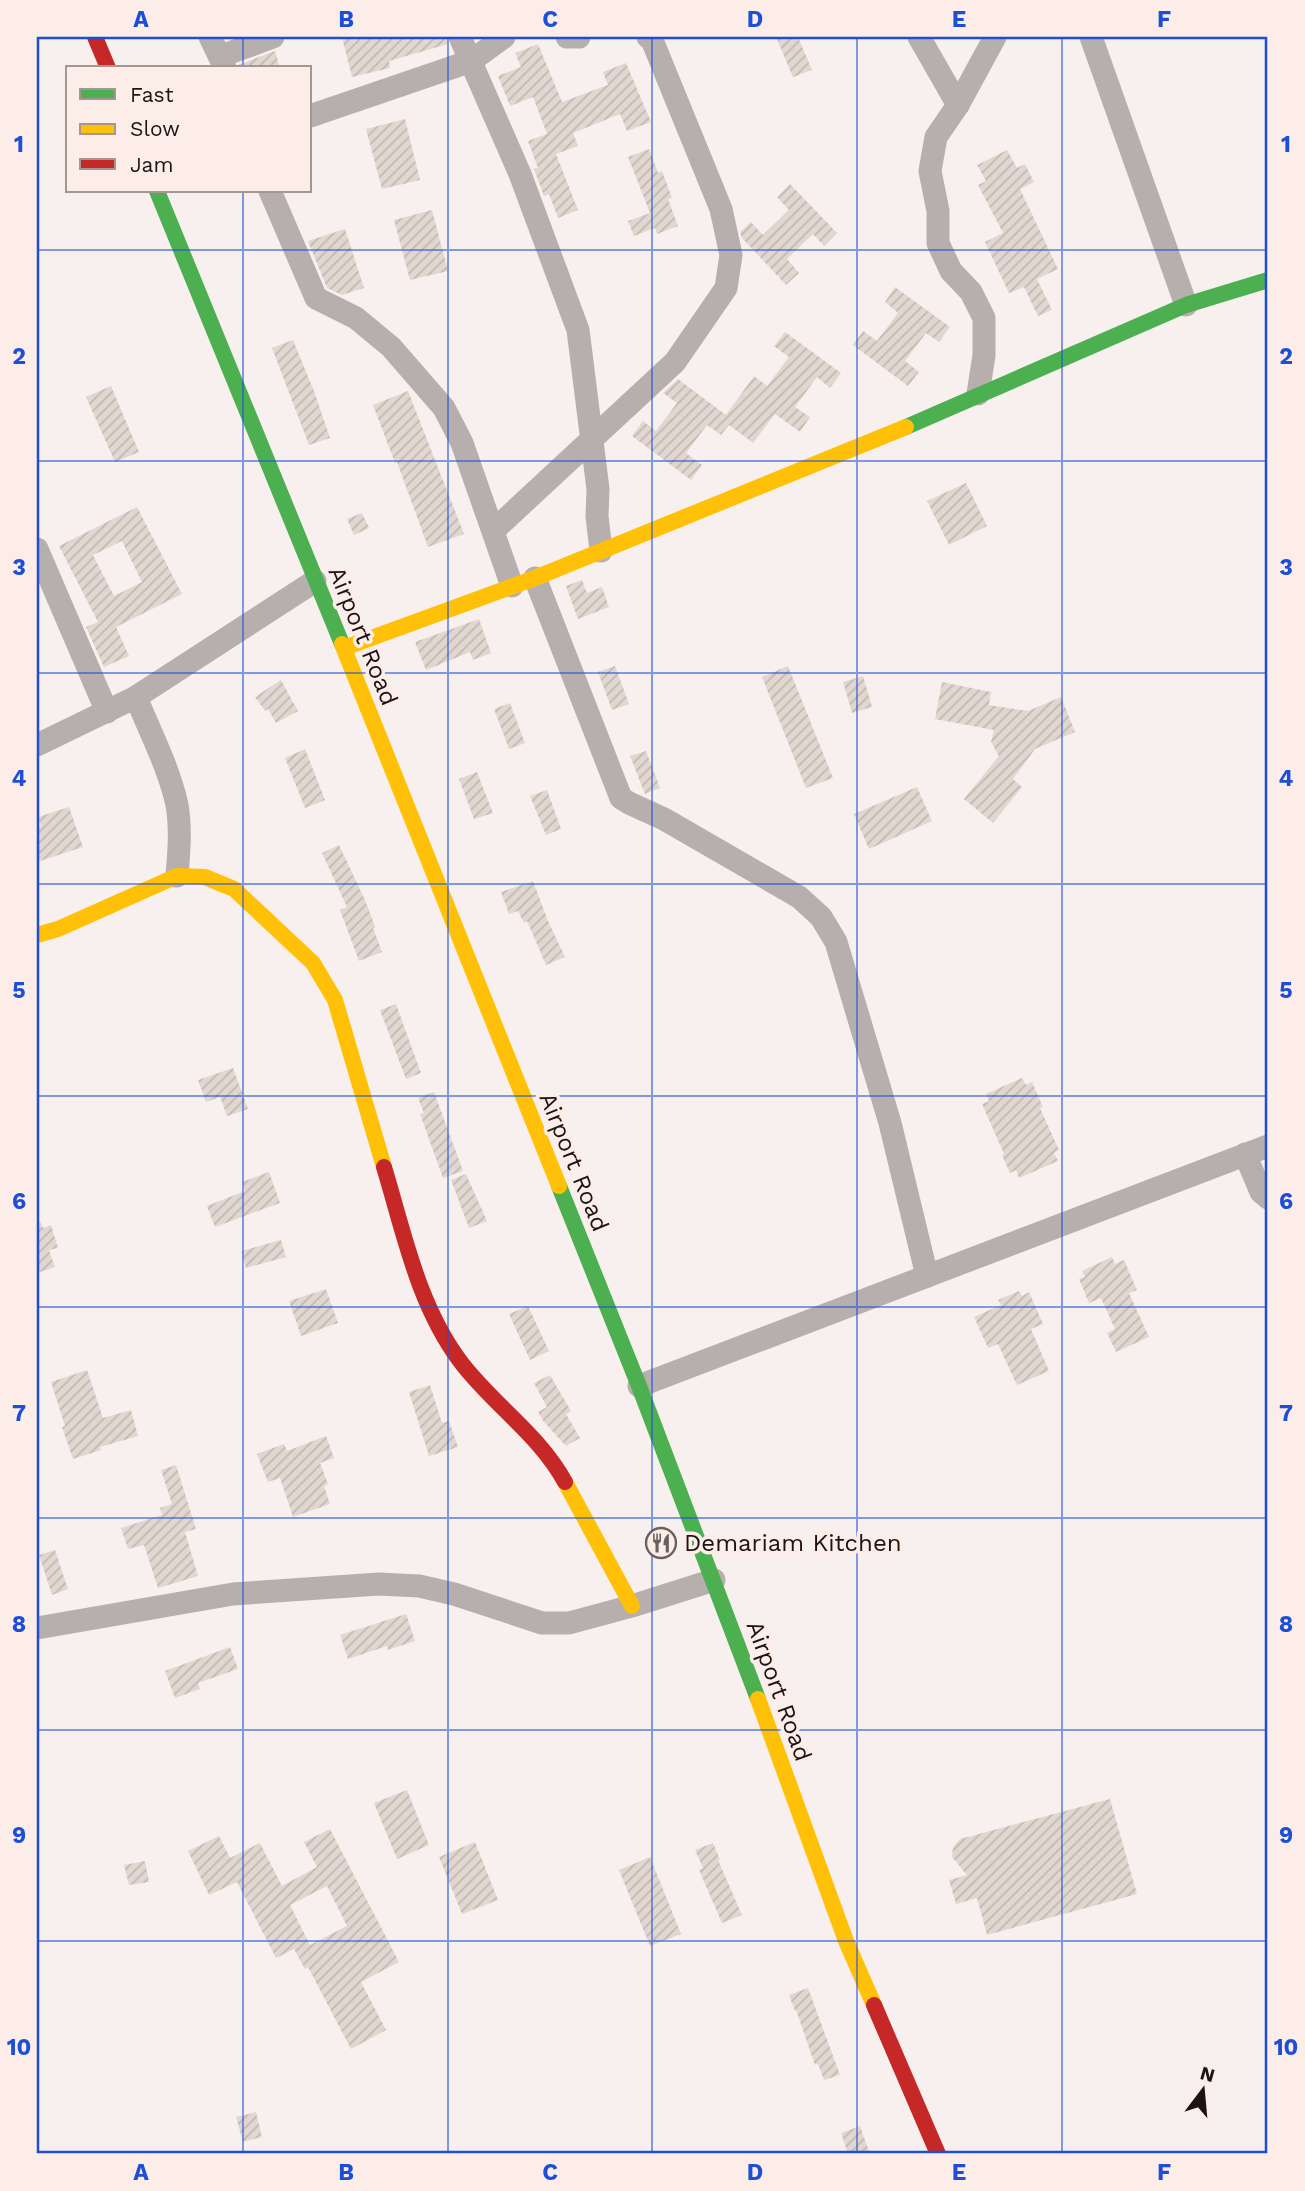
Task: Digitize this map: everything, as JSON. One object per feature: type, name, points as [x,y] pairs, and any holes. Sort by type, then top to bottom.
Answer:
[{"type":"main road","points":[[95,37],[107,66]]},
{"type":"main road","name":"Airport Road","points":[[157,192],[344,648],[639,1386],[714,1580],[846,1941],[938,2154]]},
{"type":"main road","points":[[344,648],[535,578],[883,437],[1186,305],[1268,280]]},
{"type":"main road","points":[[37,935],[58,929],[177,876],[205,877],[234,890],[313,963],[335,1000],[415,1271],[431,1314],[449,1346],[480,1384],[554,1462],[632,1606]]},
{"type":"street","points":[[219,54],[273,37]]},
{"type":"street","points":[[460,37],[520,174],[578,330],[598,489],[597,516],[601,551]]},
{"type":"street","points":[[312,115],[471,61],[504,37]]},
{"type":"street","points":[[566,37],[579,37]]},
{"type":"street","points":[[494,530],[675,362],[726,288],[731,255],[721,209],[652,40],[648,37]]},
{"type":"street","points":[[919,37],[958,105]]},
{"type":"street","points":[[978,394],[984,355],[984,318],[971,292],[951,271],[938,243],[938,211],[930,171],[936,137],[958,105],[995,37]]},
{"type":"street","points":[[1091,37],[1186,305]]},
{"type":"street","points":[[270,192],[316,298],[356,318],[391,347],[444,408],[462,443],[512,586]]},
{"type":"street","points":[[37,548],[107,712]]},
{"type":"street","points":[[535,578],[621,798],[664,819],[799,897],[821,917],[836,943],[890,1123],[927,1276]]},
{"type":"street","points":[[37,745],[136,697],[316,581]]},
{"type":"street","points":[[136,697],[170,781],[177,807],[180,840],[177,876]]},
{"type":"street","points":[[639,1386],[1268,1146]]},
{"type":"street","points":[[1245,1154],[1262,1192],[1268,1198]]},
{"type":"street","points":[[37,1628],[233,1594],[379,1584],[419,1586],[454,1594],[542,1623],[569,1623],[714,1580]]},
{"type":"building","points":[[342,37],[446,37],[448,44],[389,61],[390,68],[352,77]]},
{"type":"building","points":[[776,37],[798,37],[812,70],[793,77]]},
{"type":"building","points":[[538,44],[562,102],[608,85],[603,72],[626,63],[651,122],[627,131],[620,114],[573,133],[578,146],[556,154],[578,210],[558,218],[549,194],[544,196],[528,141],[547,134],[533,97],[510,106],[498,76],[521,67],[515,53]]},
{"type":"building","points":[[275,51],[279,66],[238,66]]},
{"type":"building","points":[[405,119],[420,180],[382,189],[366,129]]},
{"type":"building","points":[[649,149],[658,173],[662,171],[678,226],[657,234],[655,228],[634,236],[628,221],[650,213],[628,157]]},
{"type":"building","points":[[1007,150],[1017,168],[1025,164],[1034,182],[1020,189],[1058,269],[1037,279],[1052,310],[1038,316],[1024,287],[1009,293],[985,242],[1003,233],[978,185],[986,181],[977,165]]},
{"type":"building","points":[[790,184],[837,233],[824,246],[813,234],[787,259],[799,273],[786,285],[742,238],[740,232],[751,222],[763,235],[789,210],[777,197]]},
{"type":"building","points":[[432,210],[448,271],[410,280],[394,220]]},
{"type":"building","points":[[345,229],[364,288],[342,295],[327,288],[308,241]]},
{"type":"building","points":[[895,287],[950,327],[939,342],[926,333],[905,361],[919,372],[908,386],[853,345],[863,331],[877,341],[898,313],[885,302]]},
{"type":"building","points":[[785,332],[841,373],[830,388],[817,377],[795,407],[810,417],[800,432],[775,414],[753,443],[729,425],[721,435],[707,425],[686,453],[702,465],[691,480],[632,436],[643,421],[656,431],[677,403],[663,393],[678,379],[726,415],[754,376],[767,386],[789,357],[774,346]]},
{"type":"building","points":[[293,340],[330,438],[309,445],[272,348]]},
{"type":"building","points":[[111,386],[139,452],[115,462],[86,397]]},
{"type":"building","points":[[408,391],[464,534],[428,547],[373,405]]},
{"type":"building","points":[[966,483],[987,526],[949,545],[927,501]]},
{"type":"building","points":[[137,507],[182,594],[116,627],[129,656],[104,667],[86,627],[98,622],[59,546]],"holes":[[[122,541],[142,582],[114,596],[93,555]]]},
{"type":"building","points":[[362,513],[369,528],[354,535],[347,519]]},
{"type":"building","points":[[582,580],[587,593],[602,587],[609,607],[578,619],[566,586]]},
{"type":"building","points":[[479,619],[491,653],[473,660],[470,652],[426,670],[415,642]]},
{"type":"building","points":[[615,666],[629,704],[612,710],[598,672]]},
{"type":"building","points":[[788,666],[833,778],[806,788],[762,677]]},
{"type":"building","points":[[863,676],[872,707],[852,713],[843,682]]},
{"type":"building","points":[[281,680],[298,711],[276,723],[268,709],[265,711],[255,697]]},
{"type":"building","points":[[942,682],[991,692],[989,705],[1028,711],[1061,697],[1075,732],[1035,749],[1013,779],[1022,787],[993,823],[964,799],[999,756],[991,742],[994,730],[935,719]]},
{"type":"building","points":[[510,703],[525,743],[509,749],[494,709]]},
{"type":"building","points":[[305,749],[325,800],[305,808],[285,758]]},
{"type":"building","points":[[646,751],[660,788],[645,794],[630,756]]},
{"type":"building","points":[[477,772],[493,813],[474,819],[459,779]]},
{"type":"building","points":[[917,787],[932,821],[869,849],[854,814]]},
{"type":"building","points":[[547,790],[561,829],[546,835],[530,796]]},
{"type":"building","points":[[69,807],[83,847],[37,862],[37,827],[41,826],[38,817]]},
{"type":"building","points":[[339,845],[365,900],[382,952],[359,961],[340,910],[347,907],[322,853]]},
{"type":"building","points":[[533,881],[565,957],[546,965],[527,921],[524,923],[518,911],[509,914],[501,892]]},
{"type":"building","points":[[396,1004],[421,1073],[406,1079],[380,1010]]},
{"type":"building","points":[[233,1068],[248,1109],[227,1116],[220,1097],[206,1102],[198,1080]]},
{"type":"building","points":[[1022,1078],[1026,1085],[1032,1082],[1043,1107],[1040,1108],[1059,1150],[1054,1153],[1058,1161],[1019,1178],[1016,1170],[1010,1173],[982,1104],[989,1101],[986,1094]]},
{"type":"building","points":[[434,1092],[463,1171],[443,1178],[420,1114],[424,1113],[418,1098]]},
{"type":"building","points":[[269,1172],[280,1203],[215,1227],[207,1206],[245,1191],[242,1182]]},
{"type":"building","points":[[466,1174],[487,1221],[469,1228],[451,1180]]},
{"type":"building","points":[[41,1222],[43,1228],[51,1225],[58,1248],[49,1250],[55,1267],[37,1273],[37,1223]]},
{"type":"building","points":[[281,1240],[286,1257],[246,1268],[241,1251]]},
{"type":"building","points":[[1112,1257],[1115,1264],[1124,1260],[1137,1290],[1129,1293],[1149,1337],[1116,1352],[1107,1333],[1115,1329],[1101,1298],[1089,1303],[1079,1279],[1085,1277],[1082,1271]]},
{"type":"building","points":[[326,1289],[338,1323],[301,1336],[289,1301]]},
{"type":"building","points":[[1019,1291],[1022,1296],[1029,1292],[1043,1324],[1031,1329],[1049,1371],[1017,1385],[998,1344],[988,1348],[974,1317],[1001,1305],[998,1300]]},
{"type":"building","points":[[528,1306],[549,1351],[530,1360],[509,1314]]},
{"type":"building","points":[[87,1370],[103,1418],[131,1410],[138,1436],[100,1447],[101,1450],[73,1459],[51,1382]]},
{"type":"building","points":[[550,1375],[571,1411],[566,1414],[580,1438],[566,1446],[538,1412],[547,1407],[534,1383]]},
{"type":"building","points":[[430,1385],[442,1423],[449,1421],[458,1447],[429,1456],[409,1392]]},
{"type":"building","points":[[326,1436],[334,1458],[320,1463],[328,1484],[324,1486],[330,1504],[293,1517],[280,1478],[268,1482],[257,1454],[284,1444],[287,1451]]},
{"type":"building","points":[[176,1465],[196,1529],[185,1532],[198,1576],[158,1588],[144,1545],[128,1549],[121,1528],[162,1515],[160,1508],[172,1504],[161,1470]]},
{"type":"building","points":[[55,1550],[68,1589],[52,1595],[39,1555]]},
{"type":"building","points":[[406,1614],[415,1641],[388,1650],[387,1646],[348,1659],[340,1635]]},
{"type":"building","points":[[230,1647],[238,1669],[198,1683],[200,1689],[175,1698],[165,1671]]},
{"type":"building","points":[[407,1790],[429,1845],[397,1859],[374,1803]]},
{"type":"building","points":[[1110,1799],[1137,1894],[987,1935],[977,1898],[956,1904],[949,1880],[967,1875],[952,1857],[953,1847],[960,1839]]},
{"type":"building","points":[[330,1829],[399,1962],[361,1982],[386,2030],[351,2049],[308,1967],[305,1969],[294,1949],[276,1958],[237,1882],[209,1895],[188,1851],[219,1836],[230,1858],[260,1843],[282,1886],[317,1867],[304,1842]],"holes":[[[327,1886],[347,1926],[310,1945],[290,1905]]]},
{"type":"building","points":[[475,1842],[498,1900],[462,1914],[439,1857]]},
{"type":"building","points":[[713,1843],[742,1915],[722,1923],[699,1870],[703,1868],[695,1850]]},
{"type":"building","points":[[650,1857],[681,1934],[650,1946],[619,1870]]},
{"type":"building","points":[[145,1861],[149,1882],[129,1885],[124,1865]]},
{"type":"building","points":[[808,1988],[840,2075],[824,2080],[818,2064],[815,2065],[789,1995]]},
{"type":"building","points":[[256,2112],[262,2137],[243,2142],[236,2117]]},
{"type":"building","points":[[860,2126],[870,2154],[848,2154],[841,2133]]},
{"type":"traffic: fast","points":[[157,192],[342,644]]},
{"type":"traffic: fast","points":[[906,427],[1186,305],[1268,280]]},
{"type":"traffic: fast","points":[[559,1186],[639,1386],[758,1699]]},
{"type":"traffic: slow","points":[[344,648],[535,578],[906,427]]},
{"type":"traffic: slow","points":[[342,644],[559,1186]]},
{"type":"traffic: slow","points":[[37,935],[58,929],[177,876],[205,877],[234,889],[313,963],[335,1000],[384,1167]]},
{"type":"traffic: slow","points":[[565,1482],[632,1606]]},
{"type":"traffic: slow","points":[[758,1699],[846,1941],[874,2005]]},
{"type":"traffic: jam","points":[[95,37],[107,66]]},
{"type":"traffic: jam","points":[[384,1167],[414,1268],[445,1339],[473,1377],[542,1449],[565,1482]]},
{"type":"traffic: jam","points":[[874,2005],[938,2154]]},
{"type":"place","name":"Demariam Kitchen","points":[[661,1543]]}]
